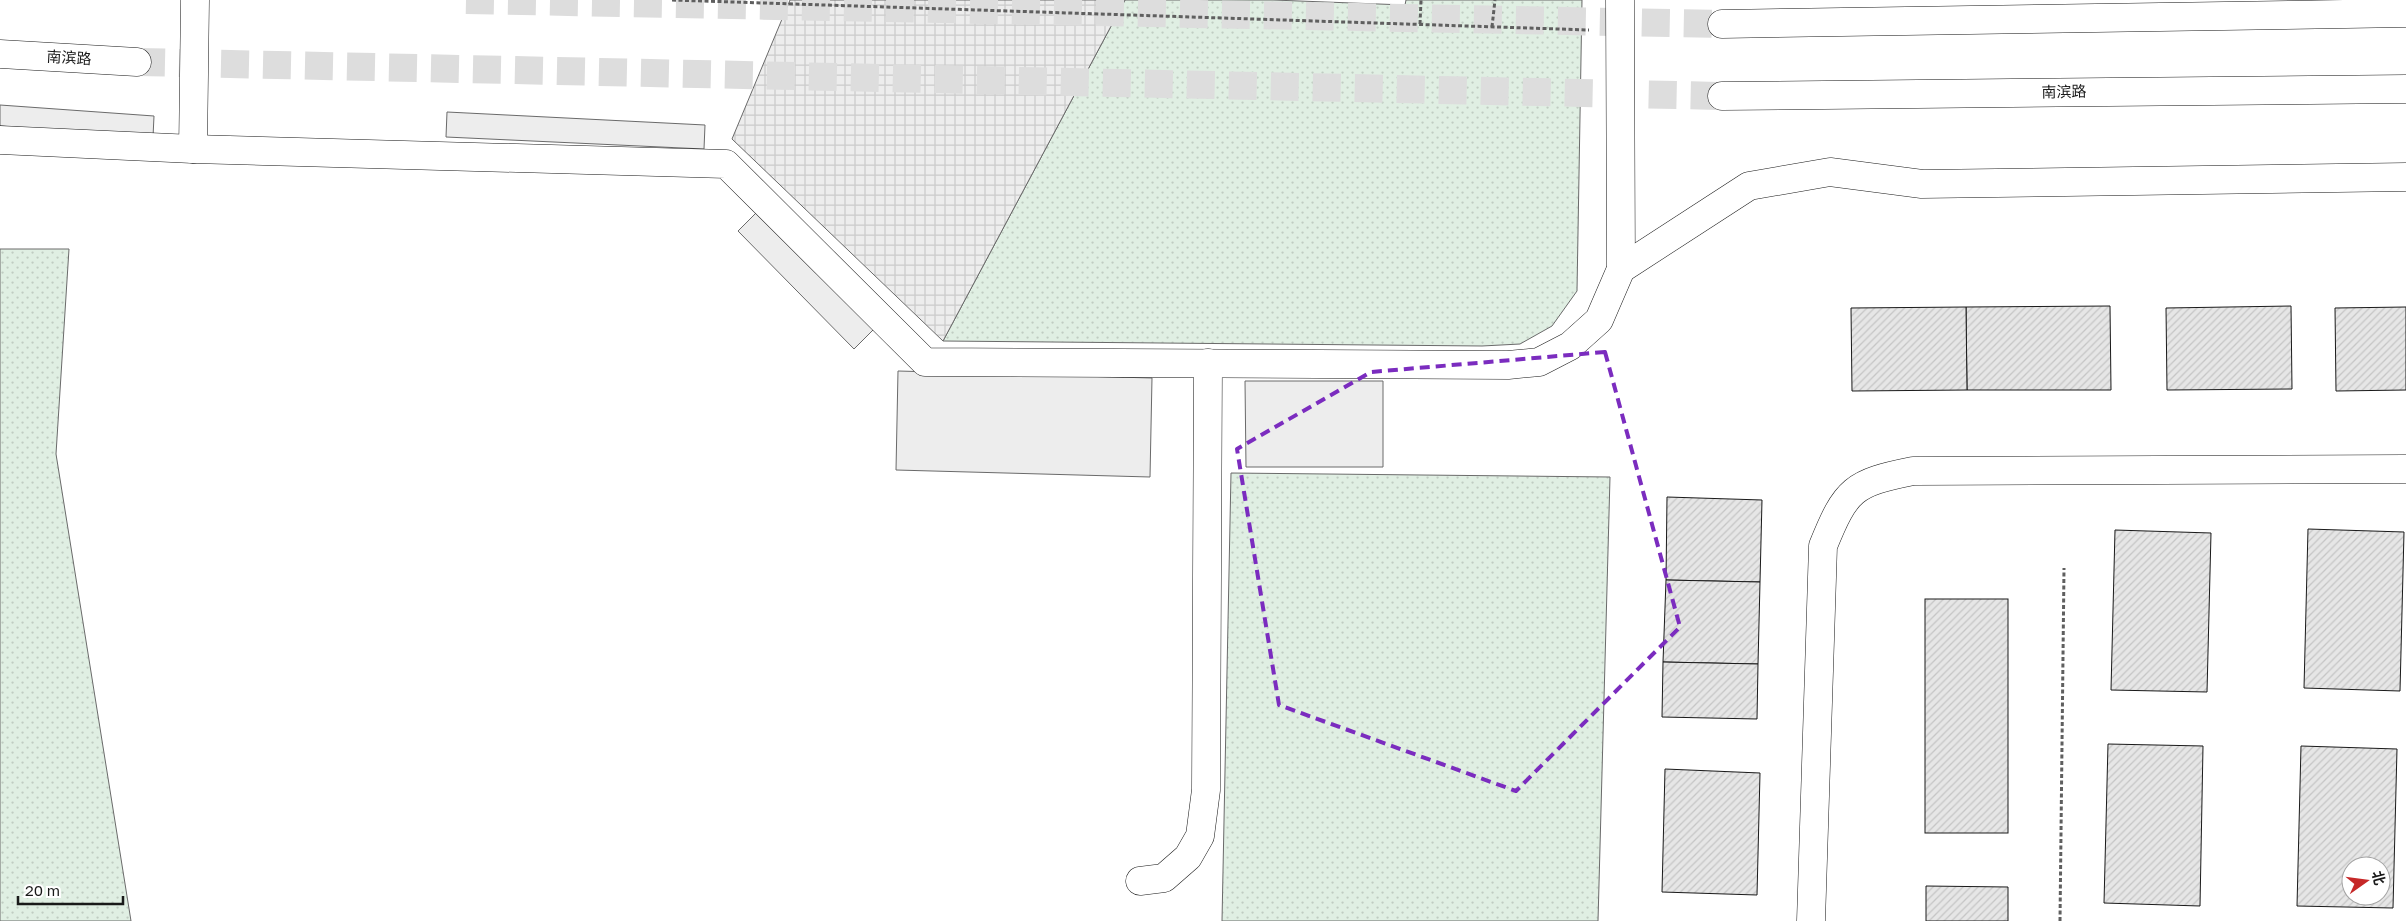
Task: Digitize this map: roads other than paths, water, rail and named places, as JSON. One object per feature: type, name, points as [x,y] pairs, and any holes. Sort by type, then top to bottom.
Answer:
[{"type":"main road","points":[[194,149],[195,0]]},
{"type":"main road","points":[[0,140],[194,149],[726,164],[925,362],[1508,365],[1539,362],[1570,346],[1599,320],[1621,269],[1620,0]]},
{"type":"main road","points":[[1722,24],[2406,13]]},
{"type":"main road","name":"南滨路","points":[[0,54],[138,62]]},
{"type":"main road","name":"南滨路","points":[[1722,96],[2406,89]]},
{"type":"main road","points":[[1621,269],[1749,186],[1830,172],[1922,184],[2406,176]]},
{"type":"main road","points":[[1140,882],[1164,878],[1188,857],[1200,836],[1202,827],[1206,790],[1208,363]]},
{"type":"main road","points":[[1811,921],[1823,546],[1836,515],[1852,491],[1878,478],[1914,471],[2406,469]]},
{"type":"tunnel","points":[[466,0],[1722,24]]},
{"type":"tunnel","points":[[137,62],[1722,96]]}]
